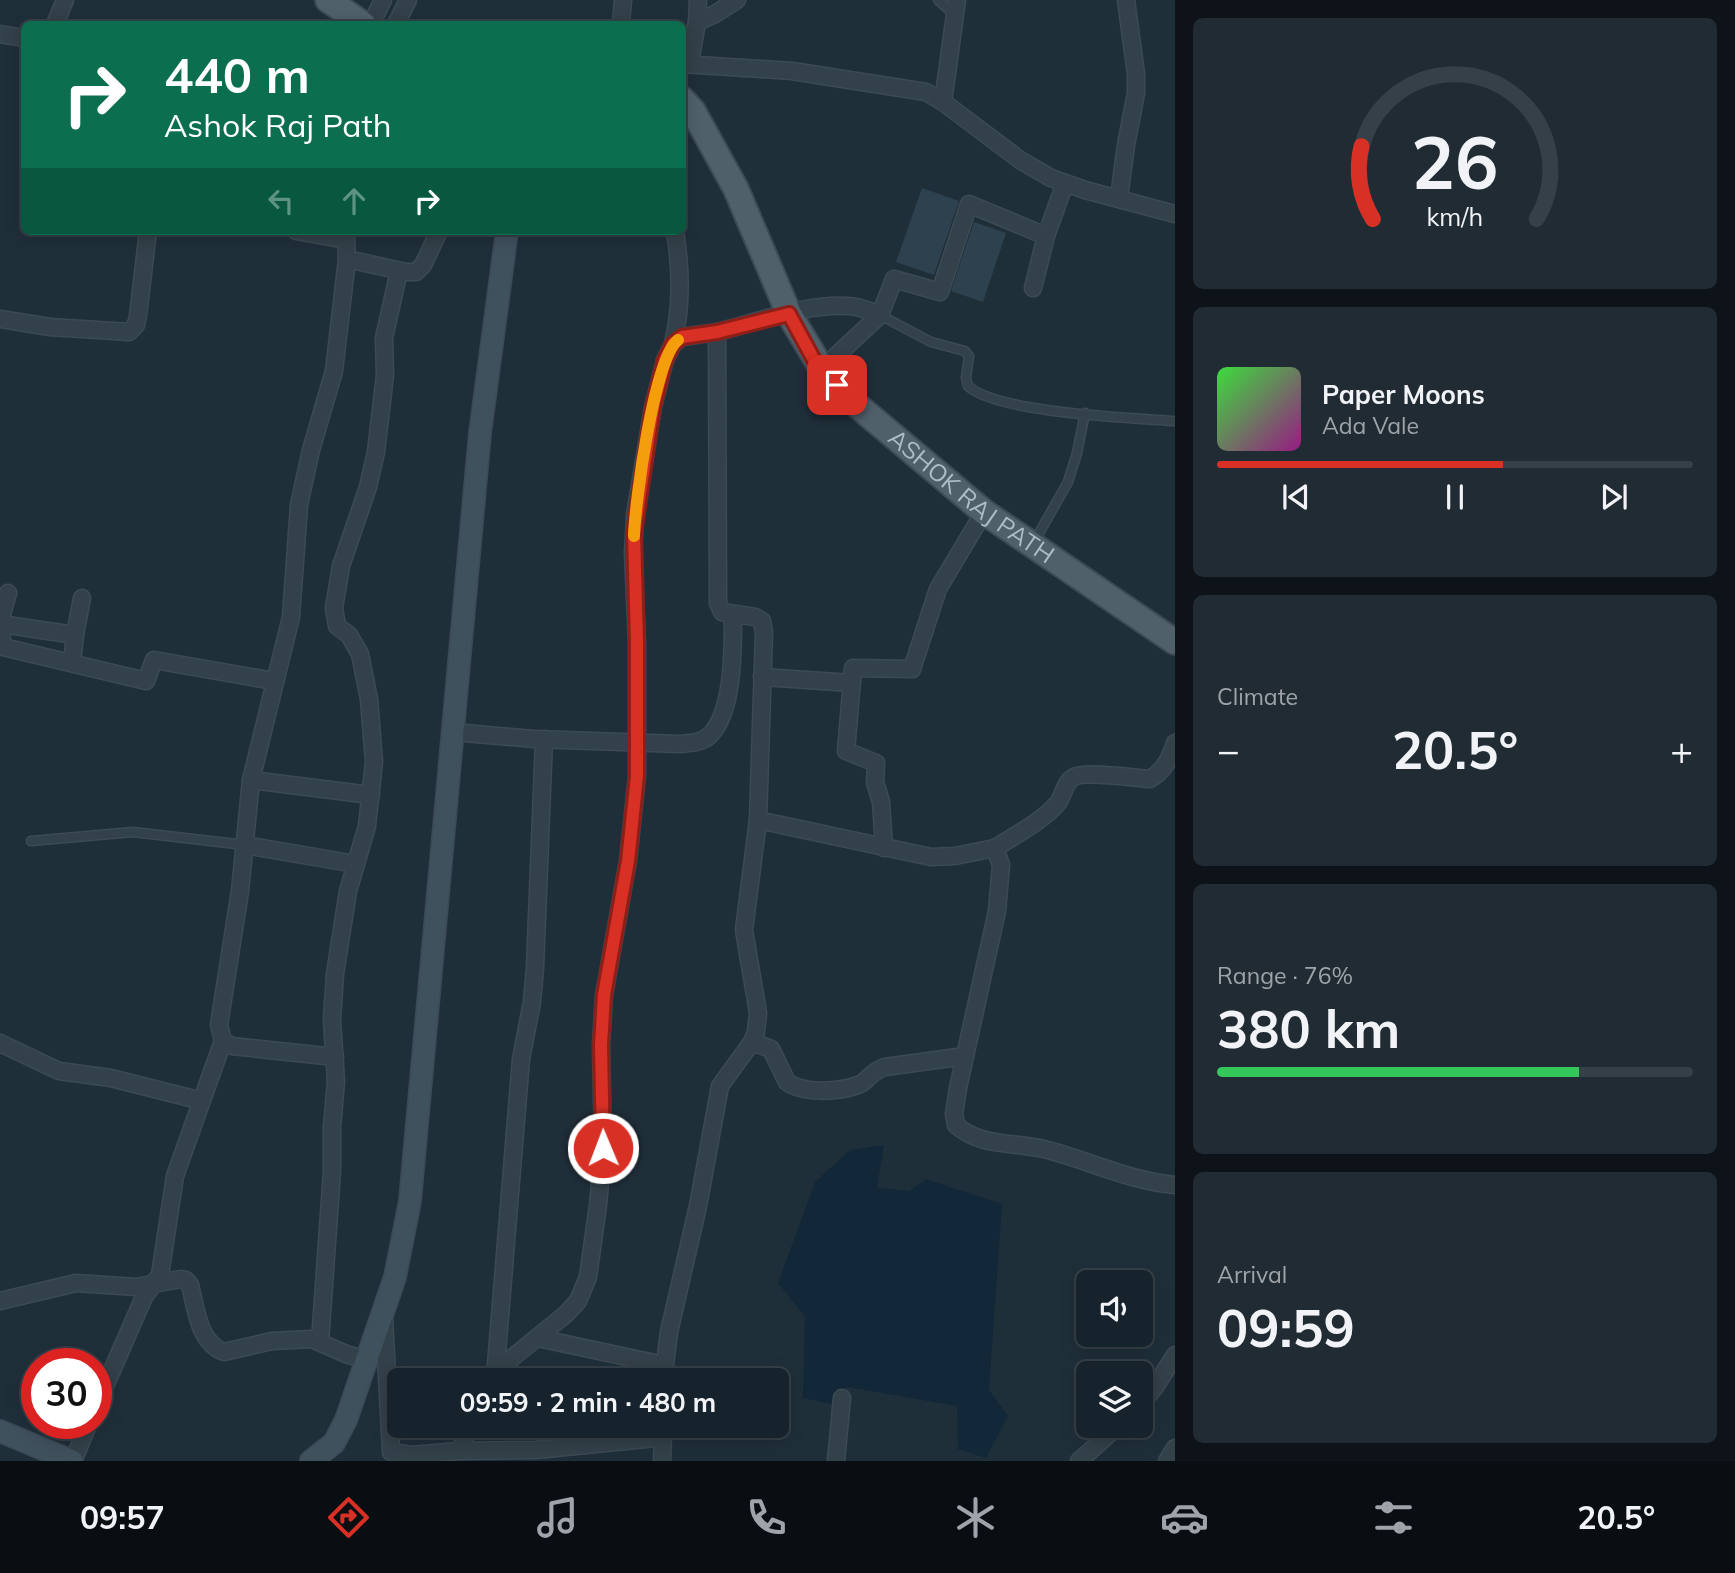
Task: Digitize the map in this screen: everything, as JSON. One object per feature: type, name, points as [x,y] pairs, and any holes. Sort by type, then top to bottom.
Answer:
[{"type":"main road","points":[[328,0],[359,21]]},
{"type":"main road","name":"ASHOK RAJ PATH","points":[[686,103],[694,111],[736,189],[789,314],[822,369],[852,401],[984,512],[1175,642]]},
{"type":"main road","points":[[311,1461],[334,1443],[346,1420],[395,1277],[410,1202],[480,433],[506,235]]},
{"type":"main road","points":[[0,1431],[73,1461]]},
{"type":"street","points":[[56,21],[65,0]]},
{"type":"street","points":[[372,21],[383,0]]},
{"type":"street","points":[[398,21],[408,0]]},
{"type":"street","points":[[621,21],[623,0]]},
{"type":"street","points":[[698,0],[697,22],[686,64],[792,71],[926,92],[1020,160],[1065,183],[1175,214]]},
{"type":"street","points":[[697,22],[737,0]]},
{"type":"street","points":[[1119,198],[1136,93],[1126,0]]},
{"type":"street","points":[[943,102],[956,8]]},
{"type":"street","points":[[0,34],[21,38]]},
{"type":"street","points":[[1033,288],[1046,236],[1065,183]]},
{"type":"street","points":[[822,369],[880,315],[894,279],[940,292],[969,204],[1046,236]]},
{"type":"street","points":[[0,319],[50,327],[129,332],[138,316],[148,235]]},
{"type":"street","points":[[347,259],[399,271],[416,272],[423,265],[437,235]]},
{"type":"street","points":[[503,1368],[578,1301],[592,1258],[603,1148],[601,1045],[604,995],[631,834],[637,776],[634,533],[653,407],[665,360],[673,344],[680,308],[675,235]]},
{"type":"street","points":[[112,1370],[144,1297],[160,1275],[173,1186],[223,1041],[219,1025],[240,891],[251,780],[291,617],[300,497],[334,371],[347,259],[346,236]]},
{"type":"street","points":[[320,1342],[336,1080],[332,1020],[335,974],[348,891],[365,833],[371,795],[374,744],[369,699],[357,645],[337,625],[334,608],[341,566],[368,487],[376,452],[385,375],[384,338],[399,271]]},
{"type":"street","points":[[673,344],[682,337],[717,332],[823,307],[850,306],[880,315]]},
{"type":"street","points":[[665,1368],[669,1332],[698,1206],[720,1086],[752,1042],[758,1013],[744,930],[758,820],[762,621],[755,617],[723,611],[718,603],[717,332]]},
{"type":"street","points":[[884,848],[881,803],[875,782],[876,763],[846,751],[853,668],[912,669],[938,589],[984,512]]},
{"type":"street","points":[[8,593],[0,624],[3,647],[146,681],[155,660],[274,681]]},
{"type":"street","points":[[72,663],[82,598]]},
{"type":"street","points":[[453,732],[544,739],[693,743],[709,736],[719,719],[727,696],[732,662],[733,614]]},
{"type":"street","points":[[0,624],[75,635]]},
{"type":"street","points":[[762,677],[852,683]]},
{"type":"street","points":[[494,1368],[521,1059],[534,987],[544,739]]},
{"type":"street","points":[[758,820],[941,858],[995,848],[1059,802],[1068,783],[1075,776],[1150,779],[1159,774],[1166,764],[1175,743]]},
{"type":"street","points":[[251,780],[371,795]]},
{"type":"street","points":[[245,845],[356,864]]},
{"type":"street","points":[[995,848],[1001,865],[998,911],[965,1056],[954,1114],[956,1125],[973,1137],[1041,1148],[1136,1179],[1175,1185]]},
{"type":"street","points":[[223,1041],[246,1049],[335,1057]]},
{"type":"street","points":[[752,1042],[771,1049],[787,1082],[793,1087],[804,1089],[822,1090],[858,1085],[873,1071],[885,1067],[965,1056]]},
{"type":"street","points":[[0,1043],[59,1072],[111,1078],[202,1101]]},
{"type":"street","points":[[0,1301],[76,1283],[136,1287],[186,1280],[190,1285],[196,1312],[206,1337],[224,1352],[272,1341],[296,1339],[320,1342],[367,1360]]},
{"type":"street","points":[[384,1312],[392,1456],[536,1450],[656,1438]]},
{"type":"street","points":[[538,1338],[646,1368]]},
{"type":"street","points":[[1153,1389],[1175,1355]]},
{"type":"street","points":[[836,1461],[842,1398]]},
{"type":"street","points":[[662,1461],[663,1438]]},
{"type":"street","points":[[1079,1461],[1105,1438]]},
{"type":"street","points":[[73,1461],[82,1439]]},
{"type":"street","points":[[1167,1461],[1175,1447]]},
{"type":"lane","points":[[938,0],[956,8]]},
{"type":"lane","points":[[880,315],[932,342],[965,351],[970,356],[966,378],[968,386],[974,392],[1029,407],[1175,421]]},
{"type":"lane","points":[[1032,544],[1068,482],[1085,413]]},
{"type":"lane","points":[[31,841],[133,832],[245,845]]},
{"type":"water","points":[[884,1145],[877,1187],[909,1191],[926,1179],[1002,1204],[989,1390],[1008,1416],[986,1458],[958,1449],[957,1406],[847,1387],[831,1404],[803,1398],[805,1317],[778,1283],[815,1182],[850,1150]]},
{"type":"building","points":[[922,188],[959,201],[934,275],[896,262]]},
{"type":"building","points":[[974,222],[1006,233],[983,302],[951,291]]},
{"type":"slow traffic","points":[[634,536],[635,514],[653,407],[665,360],[678,340]]},
{"type":"route","points":[[603,1148],[601,1045],[604,995],[628,861],[637,776],[637,643],[633,553],[635,514],[649,425],[665,360],[673,344],[682,337],[717,332],[789,314],[814,360],[837,385]]}]
